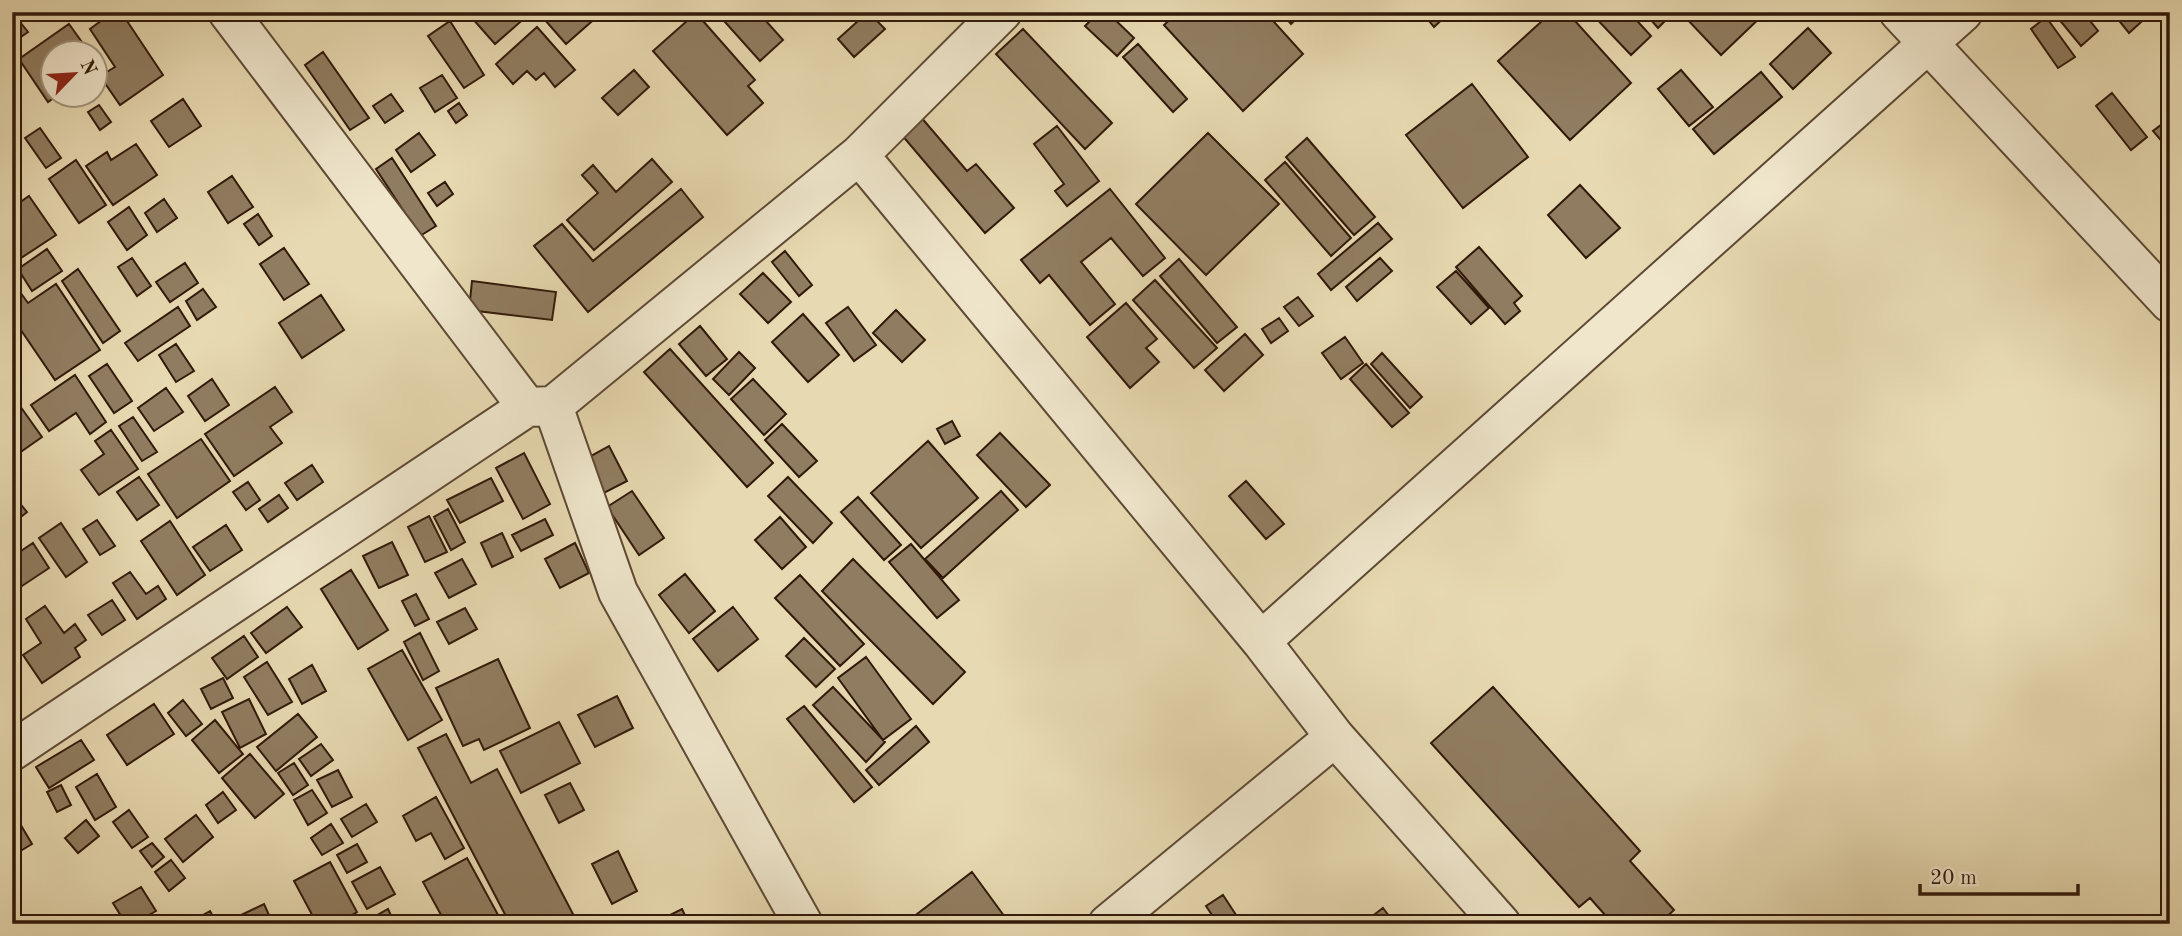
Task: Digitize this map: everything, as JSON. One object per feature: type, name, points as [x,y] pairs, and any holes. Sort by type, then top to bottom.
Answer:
[{"type":"street","points":[[228,12],[540,407],[618,592],[803,924]]},
{"type":"street","points":[[12,751],[540,407],[859,155],[1002,12]]},
{"type":"street","points":[[1899,12],[2170,303]]},
{"type":"street","points":[[1261,640],[1963,12]]},
{"type":"street","points":[[859,155],[1261,640],[1335,737],[1501,924]]},
{"type":"street","points":[[1108,924],[1335,737]]},
{"type":"building","points":[[12,12],[28,32],[12,43]]},
{"type":"building","points":[[23,12],[37,12],[27,19]]},
{"type":"building","points":[[113,12],[121,12],[163,75],[120,105],[108,88],[108,71],[115,67],[108,56],[108,38],[96,38],[90,29]]},
{"type":"building","points":[[479,12],[522,12],[526,17],[495,44],[472,18]]},
{"type":"building","points":[[554,12],[597,12],[599,15],[566,44],[545,20]]},
{"type":"building","points":[[716,12],[758,12],[783,40],[760,61]]},
{"type":"building","points":[[767,12],[781,12],[773,19]]},
{"type":"building","points":[[868,12],[885,29],[854,57],[838,39]]},
{"type":"building","points":[[1099,12],[1107,12],[1134,38],[1117,56],[1085,26]]},
{"type":"building","points":[[1178,12],[1265,12],[1303,54],[1243,111],[1164,25]]},
{"type":"building","points":[[1281,12],[1303,12],[1291,24]]},
{"type":"building","points":[[1422,12],[1450,12],[1434,27]]},
{"type":"building","points":[[1552,12],[1567,12],[1631,83],[1570,140],[1498,61]]},
{"type":"building","points":[[1590,12],[1629,12],[1651,36],[1631,55]]},
{"type":"building","points":[[1644,12],[1668,12],[1671,15],[1658,28]]},
{"type":"building","points":[[1687,12],[1766,12],[1721,55],[1684,16]]},
{"type":"building","points":[[2053,12],[2083,12],[2098,31],[2081,46]]},
{"type":"building","points":[[2112,12],[2152,12],[2129,33]]},
{"type":"building","points":[[696,13],[755,80],[748,86],[763,103],[727,135],[653,51]]},
{"type":"building","points":[[2046,17],[2075,57],[2058,68],[2031,29]]},
{"type":"building","points":[[450,21],[484,75],[464,88],[428,36]]},
{"type":"building","points":[[69,24],[79,38],[49,38]]},
{"type":"building","points":[[537,27],[575,70],[555,87],[544,73],[536,80],[527,71],[513,84],[496,64]]},
{"type":"building","points":[[1808,28],[1831,53],[1793,89],[1770,64]]},
{"type":"building","points":[[1023,29],[1112,123],[1085,149],[996,54]]},
{"type":"building","points":[[1138,44],[1187,99],[1173,112],[1123,57]]},
{"type":"building","points":[[38,46],[38,87],[19,59]]},
{"type":"building","points":[[323,52],[369,118],[350,130],[305,65]]},
{"type":"building","points":[[634,70],[649,87],[618,115],[602,98]]},
{"type":"building","points":[[1681,70],[1713,107],[1689,126],[1658,89]]},
{"type":"building","points":[[1761,72],[1782,97],[1714,154],[1693,129]]},
{"type":"building","points":[[442,75],[457,98],[435,112],[420,88]]},
{"type":"building","points":[[1472,84],[1528,157],[1463,208],[1406,135]]},
{"type":"building","points":[[2112,93],[2147,137],[2131,150],[2096,106]]},
{"type":"building","points":[[391,94],[403,111],[385,123],[373,106]]},
{"type":"building","points":[[183,99],[201,126],[169,147],[151,121]]},
{"type":"building","points":[[459,103],[467,115],[456,123],[448,111]]},
{"type":"building","points":[[101,108],[111,122],[100,130],[88,112]]},
{"type":"building","points":[[920,116],[967,171],[976,164],[1014,208],[985,233],[901,134]]},
{"type":"building","points":[[2170,118],[2170,151],[2153,131]]},
{"type":"building","points":[[1057,126],[1099,181],[1067,206],[1055,191],[1064,184],[1034,144]]},
{"type":"building","points":[[40,128],[61,158],[46,168],[25,138]]},
{"type":"building","points":[[419,133],[435,155],[411,172],[396,150]]},
{"type":"building","points":[[1208,133],[1279,204],[1206,275],[1136,204]]},
{"type":"building","points":[[1307,138],[1375,217],[1354,235],[1286,157]]},
{"type":"building","points":[[136,144],[157,175],[113,205],[86,166],[107,152],[111,160]]},
{"type":"building","points":[[392,158],[436,226],[420,236],[376,169]]},
{"type":"building","points":[[652,159],[672,182],[594,250],[567,220],[598,193],[582,175],[593,165],[616,192]]},
{"type":"building","points":[[76,160],[106,205],[79,223],[49,179]]},
{"type":"building","points":[[1285,162],[1351,238],[1331,256],[1265,180]]},
{"type":"building","points":[[232,176],[253,207],[228,223],[208,192]]},
{"type":"building","points":[[445,182],[453,194],[437,206],[428,193]]},
{"type":"building","points":[[1580,185],[1620,228],[1586,258],[1548,215]]},
{"type":"building","points":[[681,189],[703,217],[588,312],[534,246],[562,224],[593,261]]},
{"type":"building","points":[[1110,189],[1165,258],[1143,276],[1111,238],[1081,262],[1115,304],[1090,325],[1049,275],[1040,283],[1021,260]]},
{"type":"building","points":[[29,196],[56,235],[12,264],[12,208]]},
{"type":"building","points":[[164,199],[177,218],[157,232],[145,213]]},
{"type":"building","points":[[129,207],[147,235],[127,250],[108,222]]},
{"type":"building","points":[[258,214],[272,236],[259,245],[244,224]]},
{"type":"building","points":[[1378,223],[1392,239],[1331,290],[1318,274]]},
{"type":"building","points":[[1479,247],[1522,296],[1514,303],[1520,311],[1505,324],[1456,267]]},
{"type":"building","points":[[284,248],[309,284],[284,300],[260,264]]},
{"type":"building","points":[[47,249],[62,271],[32,291],[18,269]]},
{"type":"building","points":[[785,251],[812,285],[799,296],[772,262]]},
{"type":"building","points":[[132,258],[151,286],[137,296],[118,267]]},
{"type":"building","points":[[1380,258],[1392,271],[1357,301],[1346,287]]},
{"type":"building","points":[[1179,259],[1237,327],[1217,343],[1160,276]]},
{"type":"building","points":[[185,263],[198,283],[170,302],[156,282]]},
{"type":"building","points":[[78,269],[120,331],[103,343],[62,281]]},
{"type":"building","points":[[1456,271],[1489,308],[1471,324],[1437,287]]},
{"type":"building","points":[[763,273],[791,302],[768,323],[740,294]]},
{"type":"building","points":[[1155,280],[1217,348],[1194,368],[1133,300]]},
{"type":"building","points":[[12,281],[28,303],[56,284],[100,350],[55,380],[12,317]]},
{"type":"building","points":[[472,281],[556,292],[552,320],[469,310]]},
{"type":"building","points":[[203,289],[216,307],[197,320],[186,301]]},
{"type":"building","points":[[321,295],[344,330],[302,358],[279,323]]},
{"type":"building","points":[[1298,297],[1313,316],[1299,326],[1284,307]]},
{"type":"building","points":[[1126,303],[1157,339],[1146,348],[1159,362],[1130,388],[1087,337]]},
{"type":"building","points":[[178,307],[190,326],[138,361],[125,343]]},
{"type":"building","points":[[848,307],[876,345],[854,361],[826,323]]},
{"type":"building","points":[[896,310],[925,340],[902,362],[873,333]]},
{"type":"building","points":[[803,314],[839,355],[808,382],[772,342]]},
{"type":"building","points":[[1279,318],[1288,331],[1271,343],[1262,329]]},
{"type":"building","points":[[700,326],[727,359],[706,376],[679,344]]},
{"type":"building","points":[[1245,334],[1263,355],[1224,391],[1205,370]]},
{"type":"building","points":[[1345,337],[1363,363],[1341,379],[1322,353]]},
{"type":"building","points":[[176,344],[194,371],[176,382],[159,355]]},
{"type":"building","points":[[670,349],[773,463],[747,487],[644,372]]},
{"type":"building","points":[[739,352],[755,368],[729,395],[713,379]]},
{"type":"building","points":[[1382,353],[1422,397],[1410,408],[1371,364]]},
{"type":"building","points":[[107,364],[132,401],[114,413],[89,376]]},
{"type":"building","points":[[1366,364],[1409,413],[1392,427],[1350,379]]},
{"type":"building","points":[[75,375],[106,422],[90,434],[76,413],[49,431],[31,405]]},
{"type":"building","points":[[212,379],[229,405],[205,421],[188,396]]},
{"type":"building","points":[[753,379],[786,414],[764,435],[731,399]]},
{"type":"building","points":[[275,387],[292,412],[270,427],[282,443],[234,476],[205,434]]},
{"type":"building","points":[[166,388],[183,412],[154,431],[138,408]]},
{"type":"building","points":[[20,406],[42,437],[12,458],[12,411]]},
{"type":"building","points":[[133,417],[157,452],[142,461],[119,426]]},
{"type":"building","points":[[952,421],[960,436],[945,444],[937,429]]},
{"type":"building","points":[[782,424],[817,461],[799,477],[765,440]]},
{"type":"building","points":[[111,430],[138,469],[99,495],[81,470],[104,454],[95,441]]},
{"type":"building","points":[[1000,433],[1050,485],[1026,507],[977,455]]},
{"type":"building","points":[[201,439],[230,481],[177,518],[148,474]]},
{"type":"building","points":[[928,441],[978,498],[921,548],[871,493]]},
{"type":"building","points":[[609,446],[627,481],[598,496],[580,462]]},
{"type":"building","points":[[524,453],[550,504],[523,519],[496,468]]},
{"type":"building","points":[[312,465],[323,482],[297,500],[285,483]]},
{"type":"building","points":[[139,477],[159,505],[137,520],[117,492]]},
{"type":"building","points":[[788,477],[832,523],[813,543],[768,496]]},
{"type":"building","points":[[491,478],[503,501],[460,523],[447,500]]},
{"type":"building","points":[[1246,481],[1284,524],[1266,539],[1229,496]]},
{"type":"building","points":[[248,482],[260,500],[246,510],[233,492]]},
{"type":"building","points":[[632,491],[664,538],[639,555],[607,507]]},
{"type":"building","points":[[1001,491],[1018,510],[943,578],[925,559]]},
{"type":"building","points":[[12,494],[27,512],[12,524]]},
{"type":"building","points":[[279,495],[288,508],[268,522],[259,509]]},
{"type":"building","points":[[858,497],[901,545],[884,560],[841,512]]},
{"type":"building","points":[[448,509],[465,542],[451,550],[434,517]]},
{"type":"building","points":[[429,516],[447,552],[425,562],[408,527]]},
{"type":"building","points":[[780,517],[806,547],[782,569],[755,540]]},
{"type":"building","points":[[545,519],[553,535],[521,551],[512,535]]},
{"type":"building","points":[[97,520],[115,546],[100,555],[83,529]]},
{"type":"building","points":[[170,521],[205,575],[177,595],[141,541]]},
{"type":"building","points":[[61,523],[87,562],[66,577],[39,538]]},
{"type":"building","points":[[226,525],[242,550],[210,571],[193,547]]},
{"type":"building","points":[[502,533],[513,557],[492,567],[481,543]]},
{"type":"building","points":[[392,542],[408,575],[379,588],[363,556]]},
{"type":"building","points":[[33,543],[49,568],[19,588],[12,578],[12,557]]},
{"type":"building","points":[[575,543],[589,573],[560,588],[545,559]]},
{"type":"building","points":[[911,544],[959,600],[937,618],[889,562]]},
{"type":"building","points":[[462,559],[476,584],[449,598],[435,573]]},
{"type":"building","points":[[853,559],[965,672],[933,704],[822,591]]},
{"type":"building","points":[[351,570],[388,630],[358,649],[321,589]]},
{"type":"building","points":[[130,572],[146,594],[158,586],[166,599],[137,619],[113,583]]},
{"type":"building","points":[[685,574],[715,611],[689,633],[659,595]]},
{"type":"building","points":[[800,575],[864,644],[840,666],[775,598]]},
{"type":"building","points":[[416,594],[429,619],[415,626],[402,601]]},
{"type":"building","points":[[112,600],[125,620],[102,635],[88,615]]},
{"type":"building","points":[[45,606],[64,633],[75,624],[86,640],[75,648],[80,657],[42,683],[23,655],[41,643],[26,619]]},
{"type":"building","points":[[287,607],[302,627],[266,653],[251,633]]},
{"type":"building","points":[[733,607],[758,639],[718,671],[693,639]]},
{"type":"building","points":[[465,608],[477,629],[449,644],[437,622]]},
{"type":"building","points":[[420,633],[439,671],[423,680],[404,642]]},
{"type":"building","points":[[244,636],[258,657],[227,679],[212,658]]},
{"type":"building","points":[[804,638],[835,669],[816,687],[786,656]]},
{"type":"building","points":[[402,650],[442,720],[408,740],[368,669]]},
{"type":"building","points":[[866,657],[911,719],[883,740],[838,678]]},
{"type":"building","points":[[498,659],[530,728],[484,750],[479,739],[463,746],[436,688]]},
{"type":"building","points":[[267,662],[292,702],[268,715],[244,677]]},
{"type":"building","points":[[312,665],[326,691],[302,704],[289,679]]},
{"type":"building","points":[[223,678],[233,698],[211,709],[201,689]]},
{"type":"building","points":[[833,687],[885,742],[866,762],[813,705]]},
{"type":"building","points":[[1493,687],[1640,851],[1630,861],[1674,910],[1659,924],[1613,924],[1590,898],[1579,907],[1431,743]]},
{"type":"building","points":[[617,696],[633,728],[595,747],[578,715]]},
{"type":"building","points":[[249,699],[266,734],[240,748],[222,712]]},
{"type":"building","points":[[183,700],[202,724],[186,736],[168,713]]},
{"type":"building","points":[[154,704],[174,734],[127,765],[107,735]]},
{"type":"building","points":[[804,706],[872,787],[854,802],[787,719]]},
{"type":"building","points":[[298,714],[317,737],[276,771],[257,747]]},
{"type":"building","points":[[215,720],[243,754],[219,773],[192,740]]},
{"type":"building","points":[[559,722],[580,763],[521,793],[500,751]]},
{"type":"building","points":[[916,726],[929,742],[879,785],[866,770]]},
{"type":"building","points":[[446,734],[471,783],[497,769],[573,914],[553,924],[510,924],[418,748]]},
{"type":"building","points":[[81,740],[94,760],[49,788],[36,767]]},
{"type":"building","points":[[321,744],[333,760],[311,776],[299,759]]},
{"type":"building","points":[[250,754],[284,794],[255,818],[222,778]]},
{"type":"building","points":[[294,763],[308,785],[293,795],[278,773]]},
{"type":"building","points":[[338,770],[352,797],[332,807],[317,780]]},
{"type":"building","points":[[97,774],[116,807],[95,820],[76,787]]},
{"type":"building","points":[[570,783],[584,810],[559,823],[545,795]]},
{"type":"building","points":[[61,785],[71,805],[57,812],[47,792]]},
{"type":"building","points":[[312,790],[327,813],[308,825],[294,800]]},
{"type":"building","points":[[223,792],[236,810],[218,823],[206,805]]},
{"type":"building","points":[[436,797],[464,848],[445,859],[431,833],[416,841],[403,816]]},
{"type":"building","points":[[366,804],[377,822],[352,837],[341,819]]},
{"type":"building","points":[[129,810],[148,837],[132,848],[113,822]]},
{"type":"building","points":[[196,815],[213,837],[183,862],[165,839]]},
{"type":"building","points":[[16,817],[32,844],[12,856],[12,819]]},
{"type":"building","points":[[86,820],[99,836],[78,853],[65,838]]},
{"type":"building","points":[[331,824],[343,843],[322,855],[311,838]]},
{"type":"building","points":[[152,843],[164,857],[152,867],[140,851]]},
{"type":"building","points":[[357,844],[367,862],[347,873],[337,855]]},
{"type":"building","points":[[618,851],[637,891],[612,904],[592,864]]},
{"type":"building","points":[[467,858],[503,924],[446,924],[423,882]]},
{"type":"building","points":[[171,860],[185,878],[169,891],[155,872]]},
{"type":"building","points":[[330,862],[357,912],[336,924],[317,924],[294,881]]},
{"type":"building","points":[[380,867],[395,894],[367,909],[352,882]]},
{"type":"building","points":[[972,872],[1010,924],[904,924]]},
{"type":"building","points":[[141,887],[156,911],[133,924],[126,924],[113,903]]},
{"type":"building","points":[[1223,895],[1238,918],[1228,924],[1218,924],[1206,906]]},
{"type":"building","points":[[264,904],[273,924],[243,924],[239,916]]},
{"type":"building","points":[[1383,908],[1395,924],[1362,924]]},
{"type":"building","points":[[388,909],[395,924],[377,924],[374,917]]},
{"type":"building","points":[[682,909],[689,924],[652,924]]},
{"type":"building","points":[[210,911],[217,924],[187,924]]}]
